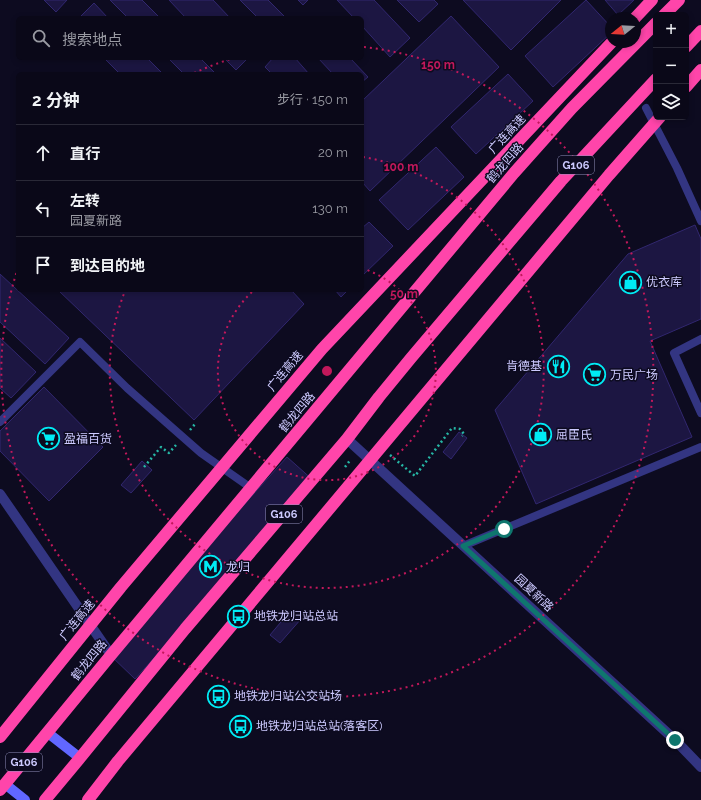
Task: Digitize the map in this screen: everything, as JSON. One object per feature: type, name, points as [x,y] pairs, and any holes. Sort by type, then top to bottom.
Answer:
[{"type":"highway","points":[[641,12],[652,0]]},
{"type":"highway","points":[[667,12],[679,0]]},
{"type":"highway","name":"鹤龙四路","points":[[2,787],[514,173],[572,108],[653,26]]},
{"type":"highway","points":[[689,44],[701,31]]},
{"type":"highway","name":"广连高速","points":[[0,737],[121,587],[322,349],[606,48]]},
{"type":"highway","points":[[689,84],[701,70]]},
{"type":"highway","name":"G106","points":[[44,800],[185,629],[347,439],[406,364],[561,181],[653,82]]},
{"type":"highway","points":[[88,800],[128,749],[609,175],[657,120]]},
{"type":"street","name":"园夏新路","points":[[347,439],[700,764]]},
{"type":"street","points":[[0,494],[111,655]]},
{"type":"street","points":[[48,733],[80,758]]},
{"type":"street","points":[[2,787],[25,800]]},
{"type":"lane","points":[[646,108],[677,168],[701,221]]},
{"type":"lane","points":[[701,339],[674,353],[701,413]]},
{"type":"lane","points":[[0,422],[80,342],[128,388],[201,453],[251,488]]},
{"type":"lane","points":[[463,546],[701,448]]},
{"type":"path","points":[[144,468],[161,447],[169,453],[194,424]]},
{"type":"path","points":[[386,452],[415,476],[452,428],[460,429],[464,434],[462,436]]},
{"type":"path","points":[[345,467],[359,450]]},
{"type":"building","points":[[44,0],[67,0],[56,12]]},
{"type":"building","points":[[110,0],[142,0],[158,16],[126,16]]},
{"type":"building","points":[[169,0],[213,0],[228,16],[184,16]]},
{"type":"building","points":[[240,0],[268,0],[284,16],[256,16]]},
{"type":"building","points":[[298,0],[308,0],[303,5]]},
{"type":"building","points":[[337,0],[374,0],[410,38],[390,57],[364,28],[364,16],[352,16]]},
{"type":"building","points":[[397,0],[434,0],[438,4],[419,22]]},
{"type":"building","points":[[463,0],[561,0],[511,50]]},
{"type":"building","points":[[586,0],[605,21],[605,39],[553,87],[525,56]]},
{"type":"building","points":[[605,0],[634,0],[621,12],[615,12]]},
{"type":"building","points":[[94,3],[106,16],[81,16]]},
{"type":"building","points":[[451,16],[499,67],[370,191],[364,184],[364,99]]},
{"type":"building","points":[[106,60],[149,60],[161,72],[118,72]]},
{"type":"building","points":[[170,60],[202,60],[214,72],[182,72]]},
{"type":"building","points":[[226,60],[246,60],[236,70]]},
{"type":"building","points":[[271,60],[297,60],[307,72],[270,72],[265,67]]},
{"type":"building","points":[[320,60],[352,60],[363,72],[331,72]]},
{"type":"building","points":[[364,73],[368,77],[364,80]]},
{"type":"building","points":[[508,74],[533,101],[476,154],[451,127]]},
{"type":"building","points":[[436,147],[464,177],[408,230],[379,200]]},
{"type":"building","points":[[369,222],[393,246],[364,274],[364,226]]},
{"type":"building","name":"万民广场","points":[[695,225],[701,239],[701,319],[650,341],[692,437],[536,504],[495,410],[628,254]]},
{"type":"building","points":[[0,274],[16,289],[16,292],[19,292],[69,338],[45,364],[0,322]]},
{"type":"building","points":[[60,292],[293,292],[304,304],[194,420]]},
{"type":"building","points":[[337,292],[346,292],[341,297]]},
{"type":"building","points":[[0,338],[36,372],[11,398],[0,388]]},
{"type":"building","name":"盈福百货","points":[[44,387],[103,447],[49,501],[0,451],[0,431]]},
{"type":"building","points":[[459,432],[467,438],[451,459],[443,452]]},
{"type":"building","name":"龙归","points":[[287,457],[314,481],[135,679],[109,654]]},
{"type":"building","points":[[142,461],[152,470],[131,493],[121,485]]},
{"type":"building","points":[[291,610],[301,619],[280,643],[270,635]]},
{"type":"place","name":"优衣库","points":[[630,282]]},
{"type":"place","name":"肯德基","points":[[558,366]]},
{"type":"place","name":"万民广场","points":[[595,375]]},
{"type":"place","name":"屈臣氏","points":[[541,435]]},
{"type":"place","name":"盈福百货","points":[[48,439]]},
{"type":"place","name":"龙归","points":[[211,567]]},
{"type":"place","name":"地铁龙归站总站","points":[[239,616]]},
{"type":"place","name":"地铁龙归站公交站场","points":[[219,696]]},
{"type":"place","name":"地铁龙归站总站(落客区)","points":[[240,726]]},
{"type":"route","points":[[504,529],[463,546],[675,740]]}]
